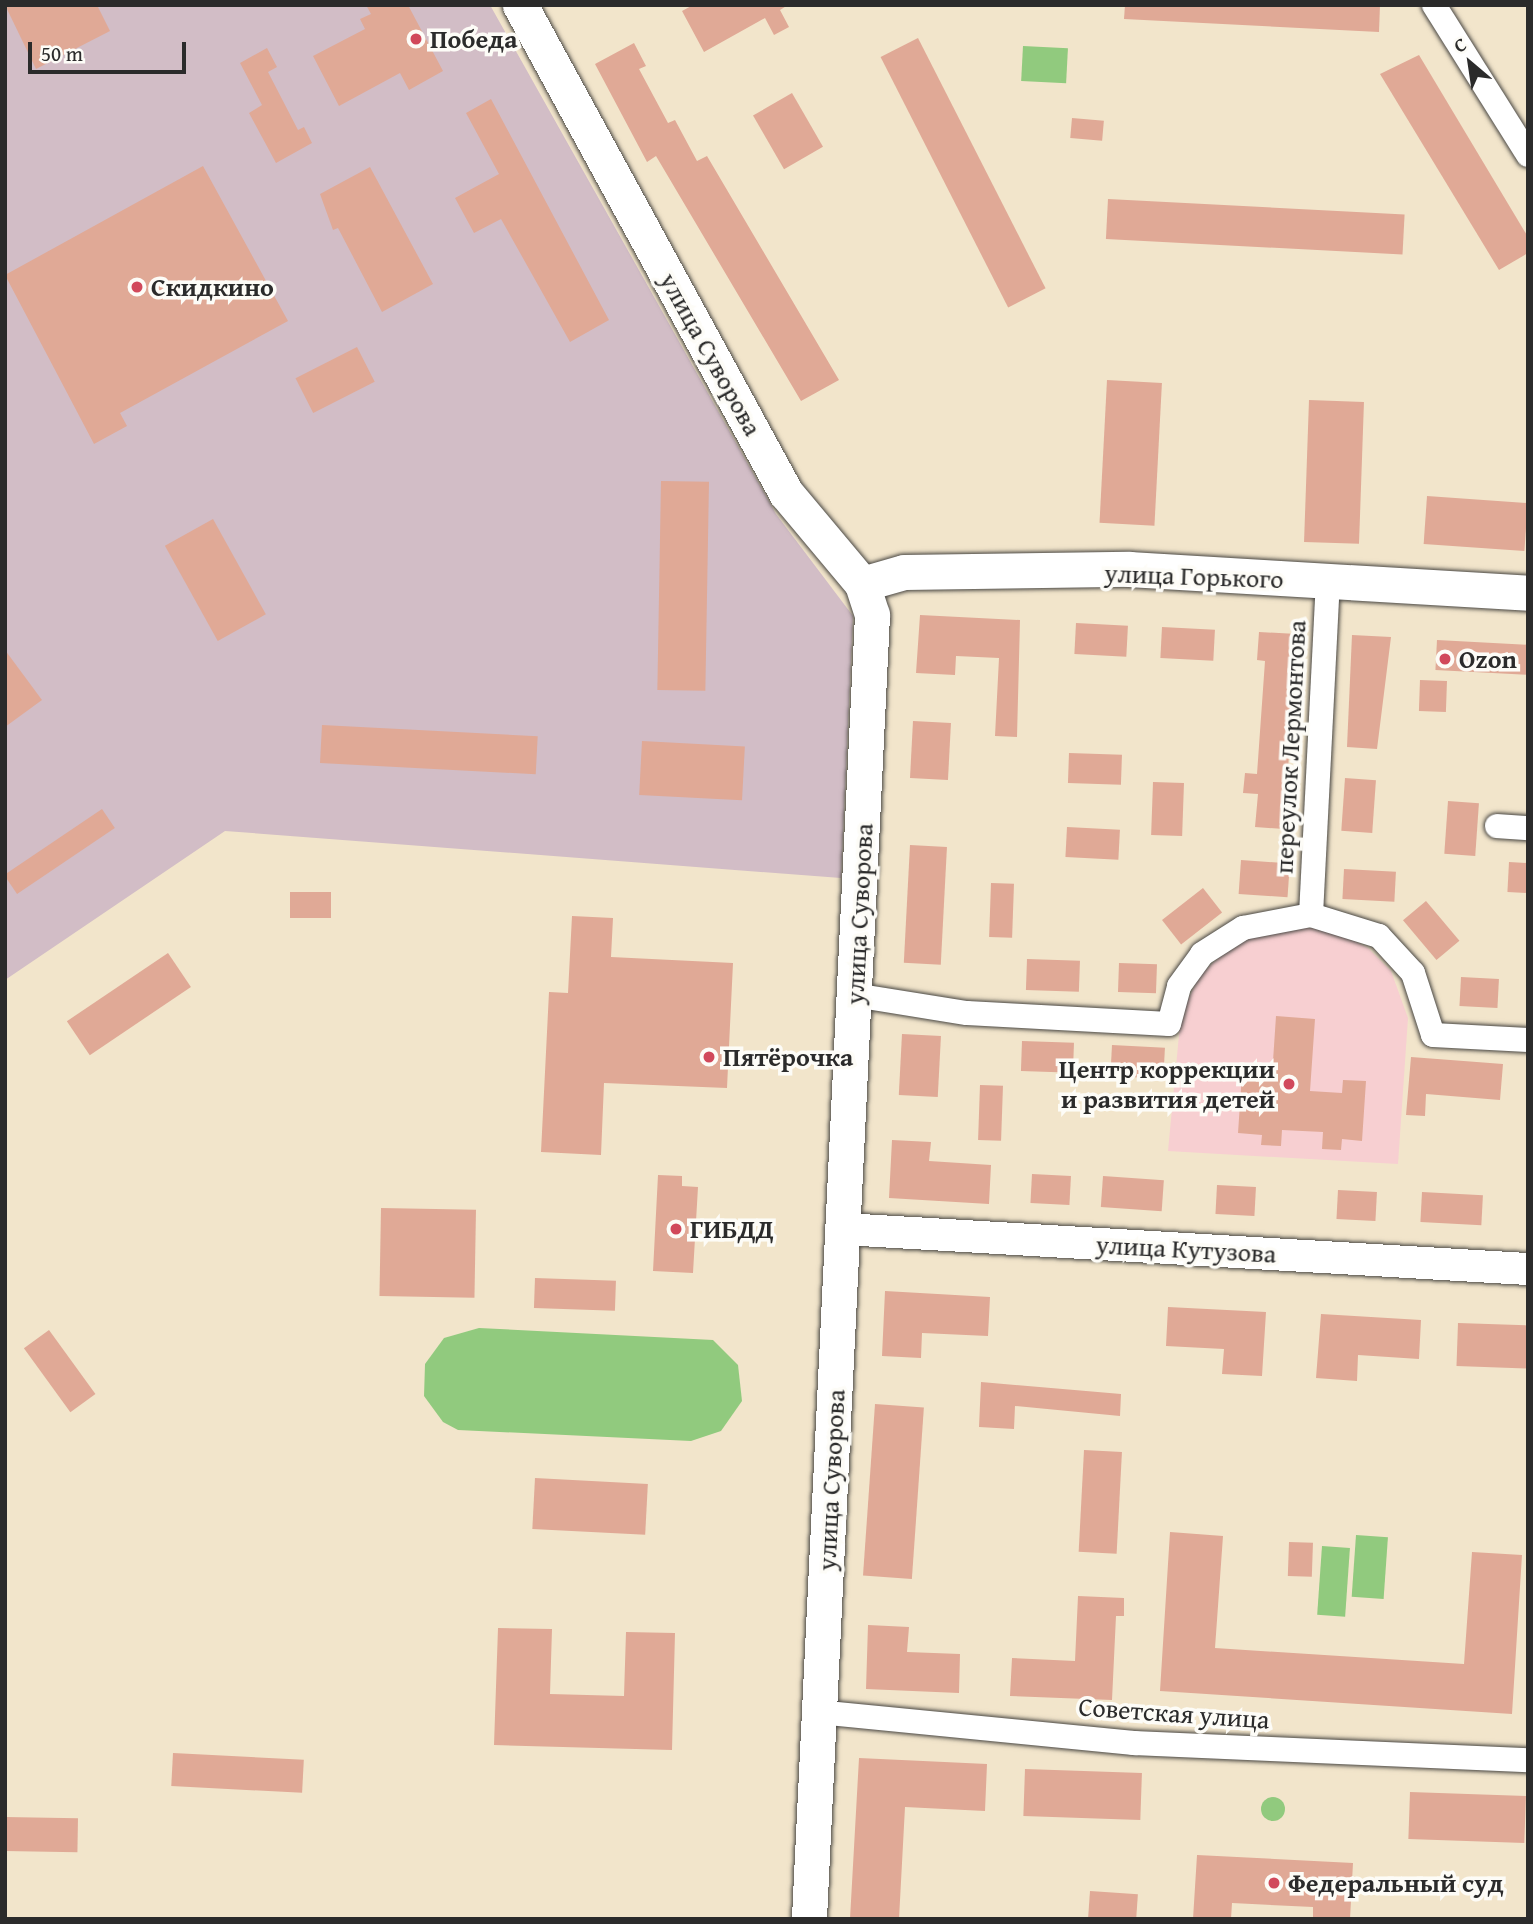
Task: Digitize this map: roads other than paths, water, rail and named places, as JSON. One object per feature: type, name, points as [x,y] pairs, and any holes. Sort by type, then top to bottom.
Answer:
[{"type":"main road","name":"улица Суворова","points":[[520,5],[786,493],[862,584],[872,640],[809,1919]]},
{"type":"main road","name":"улица Горького","points":[[862,584],[904,572],[1129,569],[1528,593]]},
{"type":"street","points":[[1434,5],[1528,155]]},
{"type":"street","name":"переулок Лермонтова","points":[[1311,915],[1328,581]]},
{"type":"street","points":[[1497,826],[1528,828]]},
{"type":"street","points":[[854,995],[967,1013],[1169,1024],[1180,986],[1202,954],[1243,928],[1311,915],[1379,936],[1413,973],[1433,1035],[1528,1040]]},
{"type":"street","name":"улица Кутузова","points":[[844,1229],[1528,1269]]},
{"type":"street","name":"Советская улица","points":[[818,1712],[1135,1743],[1528,1760]]},
{"type":"place","name":"Победа","points":[[416,39]]},
{"type":"place","name":"Скидкино","points":[[137,287]]},
{"type":"place","name":"Ozon","points":[[1445,659]]},
{"type":"place","name":"Пятёрочка","points":[[709,1057]]},
{"type":"place","name":"Центр коррекции и развития детей","points":[[1289,1084]]},
{"type":"place","name":"ГИБДД","points":[[676,1229]]},
{"type":"place","name":"Федеральный суд","points":[[1274,1883]]}]
